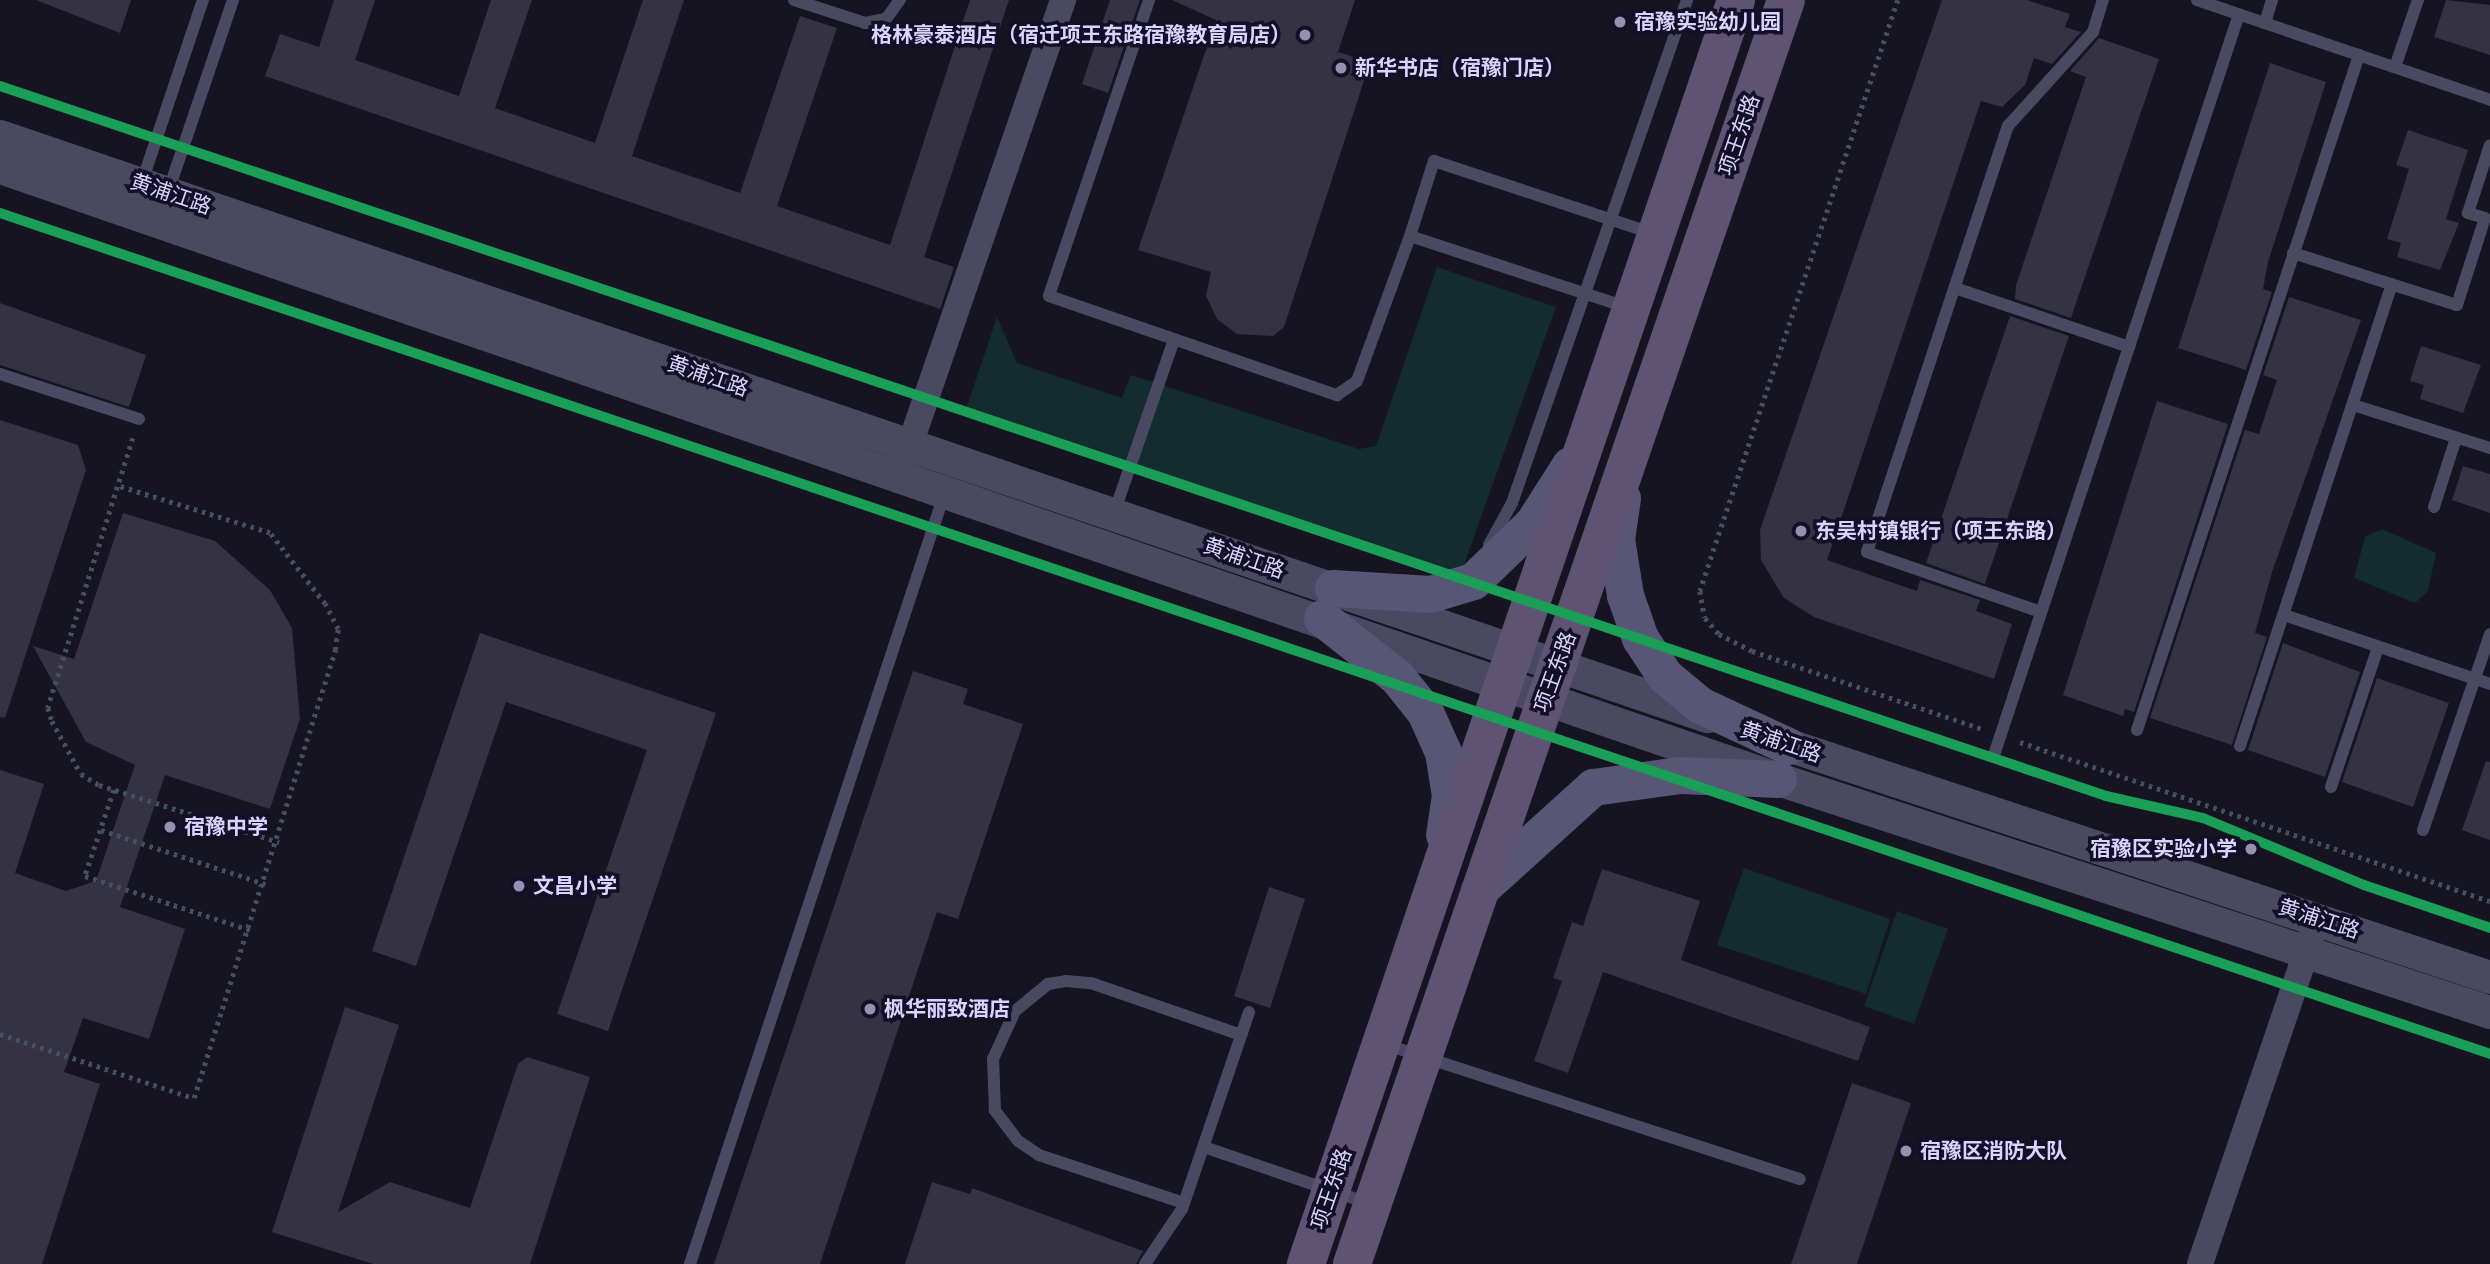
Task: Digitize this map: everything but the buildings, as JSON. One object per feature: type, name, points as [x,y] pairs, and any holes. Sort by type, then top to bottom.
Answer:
[{"type":"main road","name":"项王东路","points":[[1306,1264],[1736,0]]},
{"type":"main road","name":"项王东路","points":[[1352,1264],[1786,0]]},
{"type":"main road","points":[[1327,603],[1430,594],[1473,581],[1533,523],[1584,443]]},
{"type":"main road","points":[[1628,461],[1616,539],[1625,595],[1640,639],[1665,676],[1700,705],[1783,763]]},
{"type":"main road","points":[[1327,603],[1397,677],[1424,712],[1443,752],[1450,795],[1438,872]]},
{"type":"main road","points":[[1479,890],[1593,787],[1783,763]]},
{"type":"street","points":[[904,460],[1063,0]]},
{"type":"street","name":"黄浦江路","points":[[0,136],[150,201],[904,460],[1552,678],[2308,951],[2490,1012]]},
{"type":"street","name":"黄浦江路","points":[[0,167],[150,201]]},
{"type":"street","name":"黄浦江路","points":[[904,460],[946,492],[1108,528]]},
{"type":"street","name":"黄浦江路","points":[[1783,763],[2317,918],[2490,977]]},
{"type":"street","points":[[2200,1264],[2317,918]]},
{"type":"lane","points":[[150,201],[203,0]]},
{"type":"lane","points":[[150,201],[233,0]]},
{"type":"lane","points":[[794,0],[865,23],[886,19],[900,0]]},
{"type":"lane","points":[[1149,0],[1049,296],[1321,390],[1350,391],[1410,236],[1434,161],[1656,234]]},
{"type":"lane","points":[[1460,576],[1492,541],[1512,503],[1687,0]]},
{"type":"lane","points":[[2041,612],[1867,552],[2008,126],[2093,32],[2103,0]]},
{"type":"lane","points":[[2197,0],[2490,100]]},
{"type":"lane","points":[[2264,23],[2272,0]]},
{"type":"lane","points":[[2395,67],[2418,0]]},
{"type":"lane","points":[[1994,755],[2239,14]]},
{"type":"lane","points":[[2137,730],[2359,55]]},
{"type":"lane","points":[[2293,253],[2457,305],[2485,218],[2468,213],[2490,145]]},
{"type":"lane","points":[[1410,236],[1630,308]]},
{"type":"lane","points":[[2240,746],[2392,284]]},
{"type":"lane","points":[[1955,288],[2129,347]]},
{"type":"lane","points":[[1108,528],[1174,340]]},
{"type":"lane","points":[[0,374],[139,419]]},
{"type":"lane","points":[[2353,405],[2490,449]]},
{"type":"lane","points":[[2434,507],[2456,438]]},
{"type":"lane","points":[[690,1264],[946,492]]},
{"type":"lane","points":[[2284,615],[2490,684]]},
{"type":"lane","points":[[2423,830],[2490,634]]},
{"type":"lane","points":[[2331,787],[2378,647]]},
{"type":"lane","points":[[1184,1203],[1039,1155],[1018,1141],[995,1110],[993,1059],[1015,1011],[1048,984],[1066,981],[1091,983],[1241,1035]]},
{"type":"lane","points":[[1145,1264],[1184,1203],[1249,1012]]},
{"type":"lane","points":[[1380,1043],[1800,1179]]},
{"type":"lane","points":[[1204,1147],[1372,1204]]},
{"type":"path","points":[[123,429],[135,433],[48,708],[81,775],[114,790],[279,842]]},
{"type":"path","points":[[0,1034],[194,1098],[279,842],[338,629],[270,533],[118,486]]},
{"type":"path","points":[[114,790],[85,876],[250,930]]},
{"type":"path","points":[[2190,816],[2242,833]]},
{"type":"path","points":[[101,830],[265,884]]},
{"type":"green space","points":[[1437,267],[1556,307],[1460,576],[965,412],[997,317],[1017,363],[1122,398],[1131,375],[1359,449],[1376,446]]},
{"type":"green space","points":[[2382,529],[2436,553],[2428,591],[2415,603],[2354,578],[2365,537]]},
{"type":"green space","points":[[1744,868],[1890,919],[1866,994],[1717,945]]},
{"type":"green space","points":[[1897,911],[1948,929],[1914,1024],[1864,1006]]},
{"type":"cycle path","points":[[0,86],[2106,796],[2203,818],[2364,885],[2490,928]]},
{"type":"cycle path","points":[[0,213],[2490,1054]]},
{"type":"place","name":"宿豫实验幼儿园","points":[[1620,22]]},
{"type":"place","name":"格林豪泰酒店（宿迁项王东路宿豫教育局店）","points":[[1305,35]]},
{"type":"place","name":"新华书店（宿豫门店）","points":[[1341,68]]},
{"type":"place","name":"东吴村镇银行（项王东路）","points":[[1801,531]]},
{"type":"place","name":"宿豫中学","points":[[170,827]]},
{"type":"place","name":"宿豫区实验小学","points":[[2251,849]]},
{"type":"place","name":"文昌小学","points":[[519,886]]},
{"type":"place","name":"枫华丽致酒店","points":[[870,1009]]},
{"type":"place","name":"宿豫区消防大队","points":[[1906,1151]]}]
